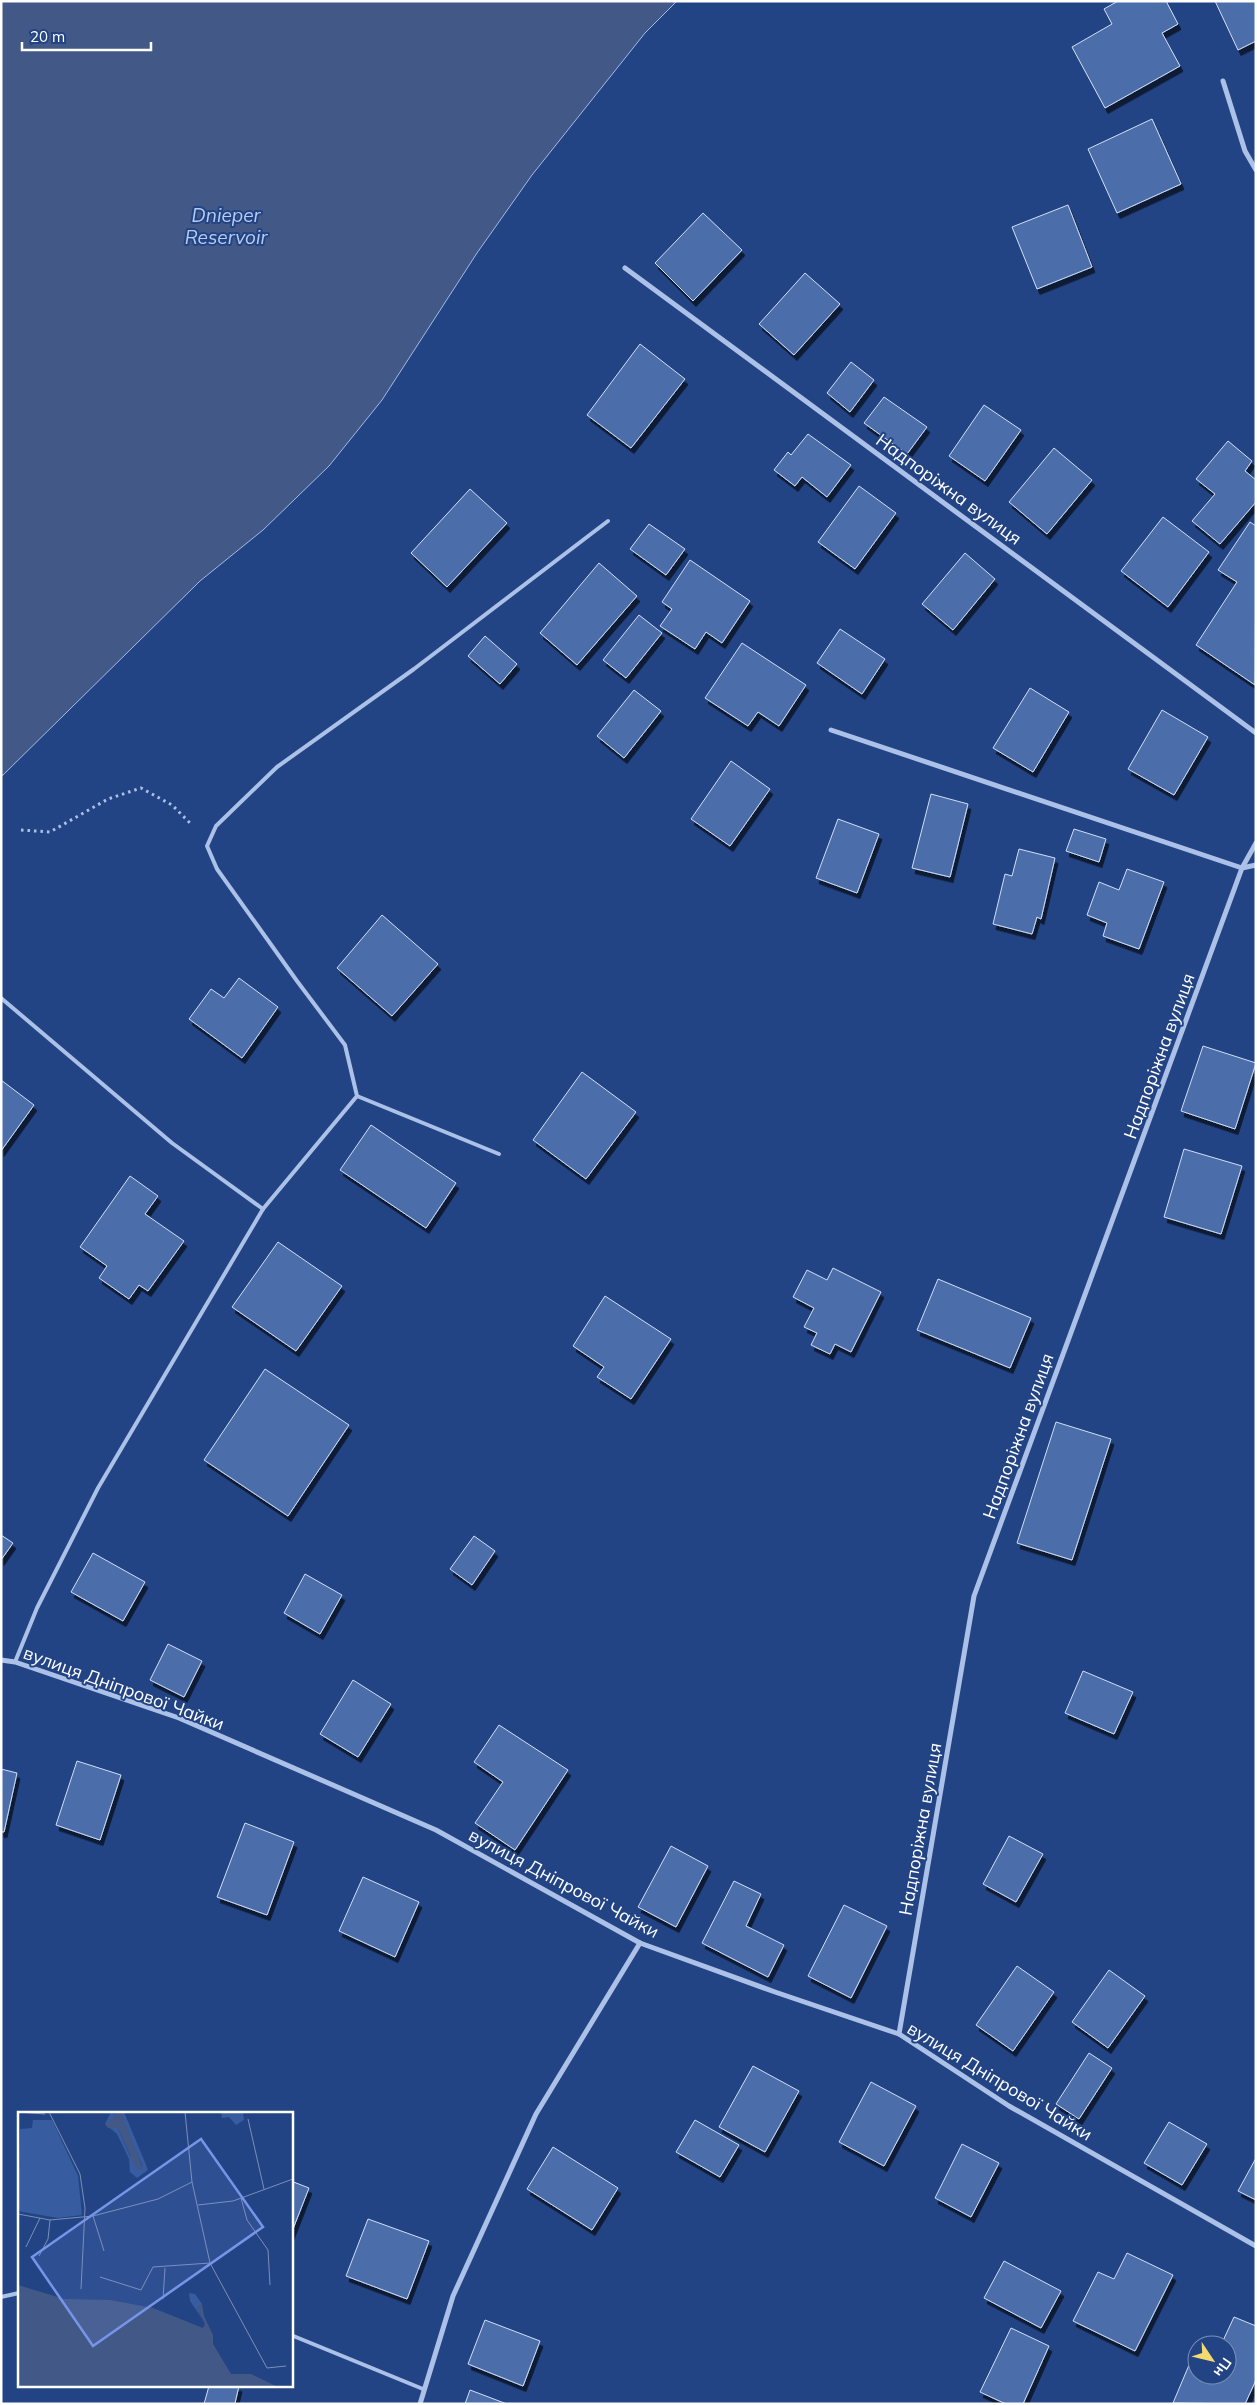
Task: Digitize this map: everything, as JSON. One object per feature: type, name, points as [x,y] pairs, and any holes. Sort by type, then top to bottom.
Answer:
[{"type":"street","points":[[1223,82],[1245,151],[1256,170]]},
{"type":"street","name":"Надпоріжна вулиця","points":[[625,268],[1256,733]]},
{"type":"street","points":[[831,730],[1242,868],[1256,865]]},
{"type":"street","name":"Надпоріжна вулиця","points":[[899,2034],[974,1596],[1242,868],[1256,843]]},
{"type":"street","name":"вулиця Дніпрової Чайки","points":[[1,1660],[15,1662],[178,1718],[436,1830],[640,1943],[899,2034],[1009,2106],[1256,2246]]},
{"type":"street","points":[[420,2404],[423,2388],[453,2296],[536,2114],[640,1943]]},
{"type":"lane","points":[[357,1096],[345,1045],[297,982],[217,869],[207,846],[208,843],[216,826],[277,767],[414,669],[608,521]]},
{"type":"lane","points":[[1,998],[172,1142],[263,1209]]},
{"type":"lane","points":[[357,1096],[499,1154]]},
{"type":"lane","points":[[15,1662],[37,1608],[98,1488],[263,1209],[357,1096]]},
{"type":"lane","points":[[1,2297],[18,2294]]},
{"type":"lane","points":[[292,2335],[423,2388]]},
{"type":"path","points":[[21,830],[50,832],[108,799],[141,788],[172,805],[208,843]]},
{"type":"water","name":"Dnieper Reservoir","points":[[1,1],[677,1],[645,33],[532,175],[477,253],[382,400],[329,466],[263,530],[200,581],[1,777]]},
{"type":"building","points":[[1118,1],[1166,1],[1178,24],[1162,33],[1180,66],[1105,108],[1072,47],[1112,24],[1104,9]]},
{"type":"building","points":[[1215,1],[1256,1],[1256,41],[1238,50]]},
{"type":"building","points":[[1152,119],[1181,184],[1117,213],[1088,149]]},
{"type":"building","points":[[1068,205],[1092,267],[1037,289],[1012,227]]},
{"type":"building","points":[[703,213],[742,250],[693,301],[655,263]]},
{"type":"building","points":[[805,273],[840,304],[794,355],[759,324]]},
{"type":"building","points":[[640,344],[685,379],[631,448],[587,415]]},
{"type":"building","points":[[851,362],[874,380],[850,412],[827,393]]},
{"type":"building","points":[[884,397],[927,427],[907,454],[864,423]]},
{"type":"building","points":[[984,405],[1021,430],[985,481],[949,456]]},
{"type":"building","points":[[808,434],[851,465],[827,497],[802,477],[795,486],[774,470],[788,452],[791,455]]},
{"type":"building","points":[[1228,441],[1252,461],[1245,471],[1256,480],[1256,502],[1220,544],[1192,521],[1215,494],[1196,479]]},
{"type":"building","points":[[1054,448],[1092,480],[1047,534],[1009,502]]},
{"type":"building","points":[[859,486],[896,513],[855,569],[818,542]]},
{"type":"building","points":[[470,489],[507,523],[447,587],[411,553]]},
{"type":"building","points":[[1163,517],[1209,552],[1168,607],[1121,571]]},
{"type":"building","points":[[1250,522],[1256,526],[1255,685],[1196,645],[1237,582],[1218,570]]},
{"type":"building","points":[[649,524],[685,549],[666,575],[630,549]]},
{"type":"building","points":[[965,553],[995,579],[953,630],[922,604]]},
{"type":"building","points":[[690,560],[750,601],[722,643],[706,632],[695,649],[660,626],[672,609],[662,602]]},
{"type":"building","points":[[599,563],[637,596],[577,665],[540,633]]},
{"type":"building","points":[[639,615],[662,633],[626,678],[603,660]]},
{"type":"building","points":[[840,629],[885,659],[862,694],[817,663]]},
{"type":"building","points":[[485,636],[517,664],[500,684],[468,656]]},
{"type":"building","points":[[742,643],[806,685],[779,726],[758,712],[748,726],[705,698]]},
{"type":"building","points":[[1030,688],[1069,712],[1033,772],[993,748]]},
{"type":"building","points":[[634,690],[661,711],[624,758],[597,736]]},
{"type":"building","points":[[1162,710],[1208,737],[1174,795],[1128,769]]},
{"type":"building","points":[[731,761],[770,789],[730,846],[691,819]]},
{"type":"building","points":[[931,794],[968,804],[950,877],[912,868]]},
{"type":"building","points":[[838,819],[879,834],[857,893],[816,878]]},
{"type":"building","points":[[1074,829],[1106,839],[1099,862],[1066,851]]},
{"type":"building","points":[[1019,849],[1055,858],[1041,919],[1037,917],[1032,934],[993,924],[1005,874],[1012,876]]},
{"type":"building","points":[[1127,869],[1164,882],[1139,949],[1103,936],[1107,923],[1087,915],[1099,882],[1119,890]]},
{"type":"building","points":[[382,915],[438,964],[392,1016],[337,968]]},
{"type":"building","points":[[239,978],[278,1007],[242,1058],[189,1019],[211,989],[224,998]]},
{"type":"building","points":[[1203,1046],[1256,1063],[1235,1129],[1181,1111]]},
{"type":"building","points":[[582,1072],[636,1112],[586,1179],[533,1140]]},
{"type":"building","points":[[1,1080],[34,1105],[1,1151]]},
{"type":"building","points":[[371,1125],[456,1183],[426,1228],[340,1170]]},
{"type":"building","points":[[1184,1149],[1242,1166],[1221,1234],[1164,1217]]},
{"type":"building","points":[[130,1176],[158,1196],[145,1214],[184,1241],[148,1291],[139,1285],[129,1299],[99,1278],[107,1266],[80,1247]]},
{"type":"building","points":[[278,1242],[342,1286],[296,1351],[232,1307]]},
{"type":"building","points":[[833,1268],[881,1292],[851,1352],[835,1344],[830,1354],[811,1345],[817,1333],[804,1327],[814,1308],[793,1297],[807,1270],[827,1280]]},
{"type":"building","points":[[938,1279],[1031,1318],[1010,1368],[917,1330]]},
{"type":"building","points":[[605,1296],[671,1339],[631,1399],[597,1377],[604,1367],[573,1346]]},
{"type":"building","points":[[265,1369],[349,1425],[288,1516],[204,1460]]},
{"type":"building","points":[[1056,1422],[1111,1439],[1072,1560],[1017,1543]]},
{"type":"building","points":[[1,1535],[13,1543],[1,1560]]},
{"type":"building","points":[[474,1536],[495,1551],[472,1585],[450,1569]]},
{"type":"building","points":[[93,1553],[145,1582],[123,1621],[71,1592]]},
{"type":"building","points":[[305,1574],[342,1595],[320,1634],[284,1613]]},
{"type":"building","points":[[168,1644],[202,1661],[184,1697],[150,1680]]},
{"type":"building","points":[[1083,1671],[1133,1692],[1114,1734],[1065,1713]]},
{"type":"building","points":[[353,1680],[391,1704],[358,1757],[320,1734]]},
{"type":"building","points":[[499,1725],[568,1770],[515,1850],[475,1823],[503,1782],[474,1762]]},
{"type":"building","points":[[77,1761],[121,1775],[100,1840],[56,1825]]},
{"type":"building","points":[[1,1769],[17,1773],[4,1832],[1,1832]]},
{"type":"building","points":[[245,1823],[294,1842],[267,1915],[217,1897]]},
{"type":"building","points":[[1009,1836],[1043,1854],[1016,1902],[983,1884]]},
{"type":"building","points":[[671,1846],[708,1866],[676,1927],[638,1907]]},
{"type":"building","points":[[363,1877],[419,1902],[395,1957],[339,1931]]},
{"type":"building","points":[[734,1881],[761,1894],[746,1926],[784,1945],[768,1977],[702,1943]]},
{"type":"building","points":[[844,1905],[887,1926],[851,1998],[808,1976]]},
{"type":"building","points":[[1017,1966],[1054,1992],[1013,2051],[976,2025]]},
{"type":"building","points":[[1109,1970],[1145,1996],[1108,2048],[1072,2022]]},
{"type":"building","points":[[1089,2053],[1112,2068],[1079,2119],[1056,2104]]},
{"type":"building","points":[[753,2066],[799,2091],[765,2152],[719,2127]]},
{"type":"building","points":[[871,2082],[916,2106],[884,2166],[839,2142]]},
{"type":"building","points":[[695,2120],[739,2145],[720,2177],[676,2152]]},
{"type":"building","points":[[1169,2122],[1207,2144],[1182,2185],[1144,2163]]},
{"type":"building","points":[[962,2144],[999,2163],[971,2217],[935,2198]]},
{"type":"building","points":[[553,2147],[618,2188],[592,2230],[527,2189]]},
{"type":"building","points":[[1256,2158],[1256,2200],[1238,2191]]},
{"type":"building","points":[[292,2181],[309,2188],[292,2231]]},
{"type":"building","points":[[368,2219],[429,2241],[407,2299],[346,2276]]},
{"type":"building","points":[[1127,2253],[1173,2275],[1135,2351],[1073,2321],[1098,2272],[1114,2279]]},
{"type":"building","points":[[1004,2261],[1061,2291],[1041,2328],[984,2298]]},
{"type":"building","points":[[1234,2317],[1256,2326],[1256,2380],[1245,2404],[1173,2403],[1187,2370],[1187,2385],[1237,2385],[1237,2335],[1226,2335]]},
{"type":"building","points":[[485,2320],[540,2341],[523,2386],[468,2364]]},
{"type":"building","points":[[1011,2328],[1049,2346],[1023,2404],[1006,2404],[980,2392]]},
{"type":"building","points":[[208,2388],[239,2388],[235,2403],[237,2404],[204,2404]]},
{"type":"building","points":[[470,2390],[507,2404],[465,2404]]}]
